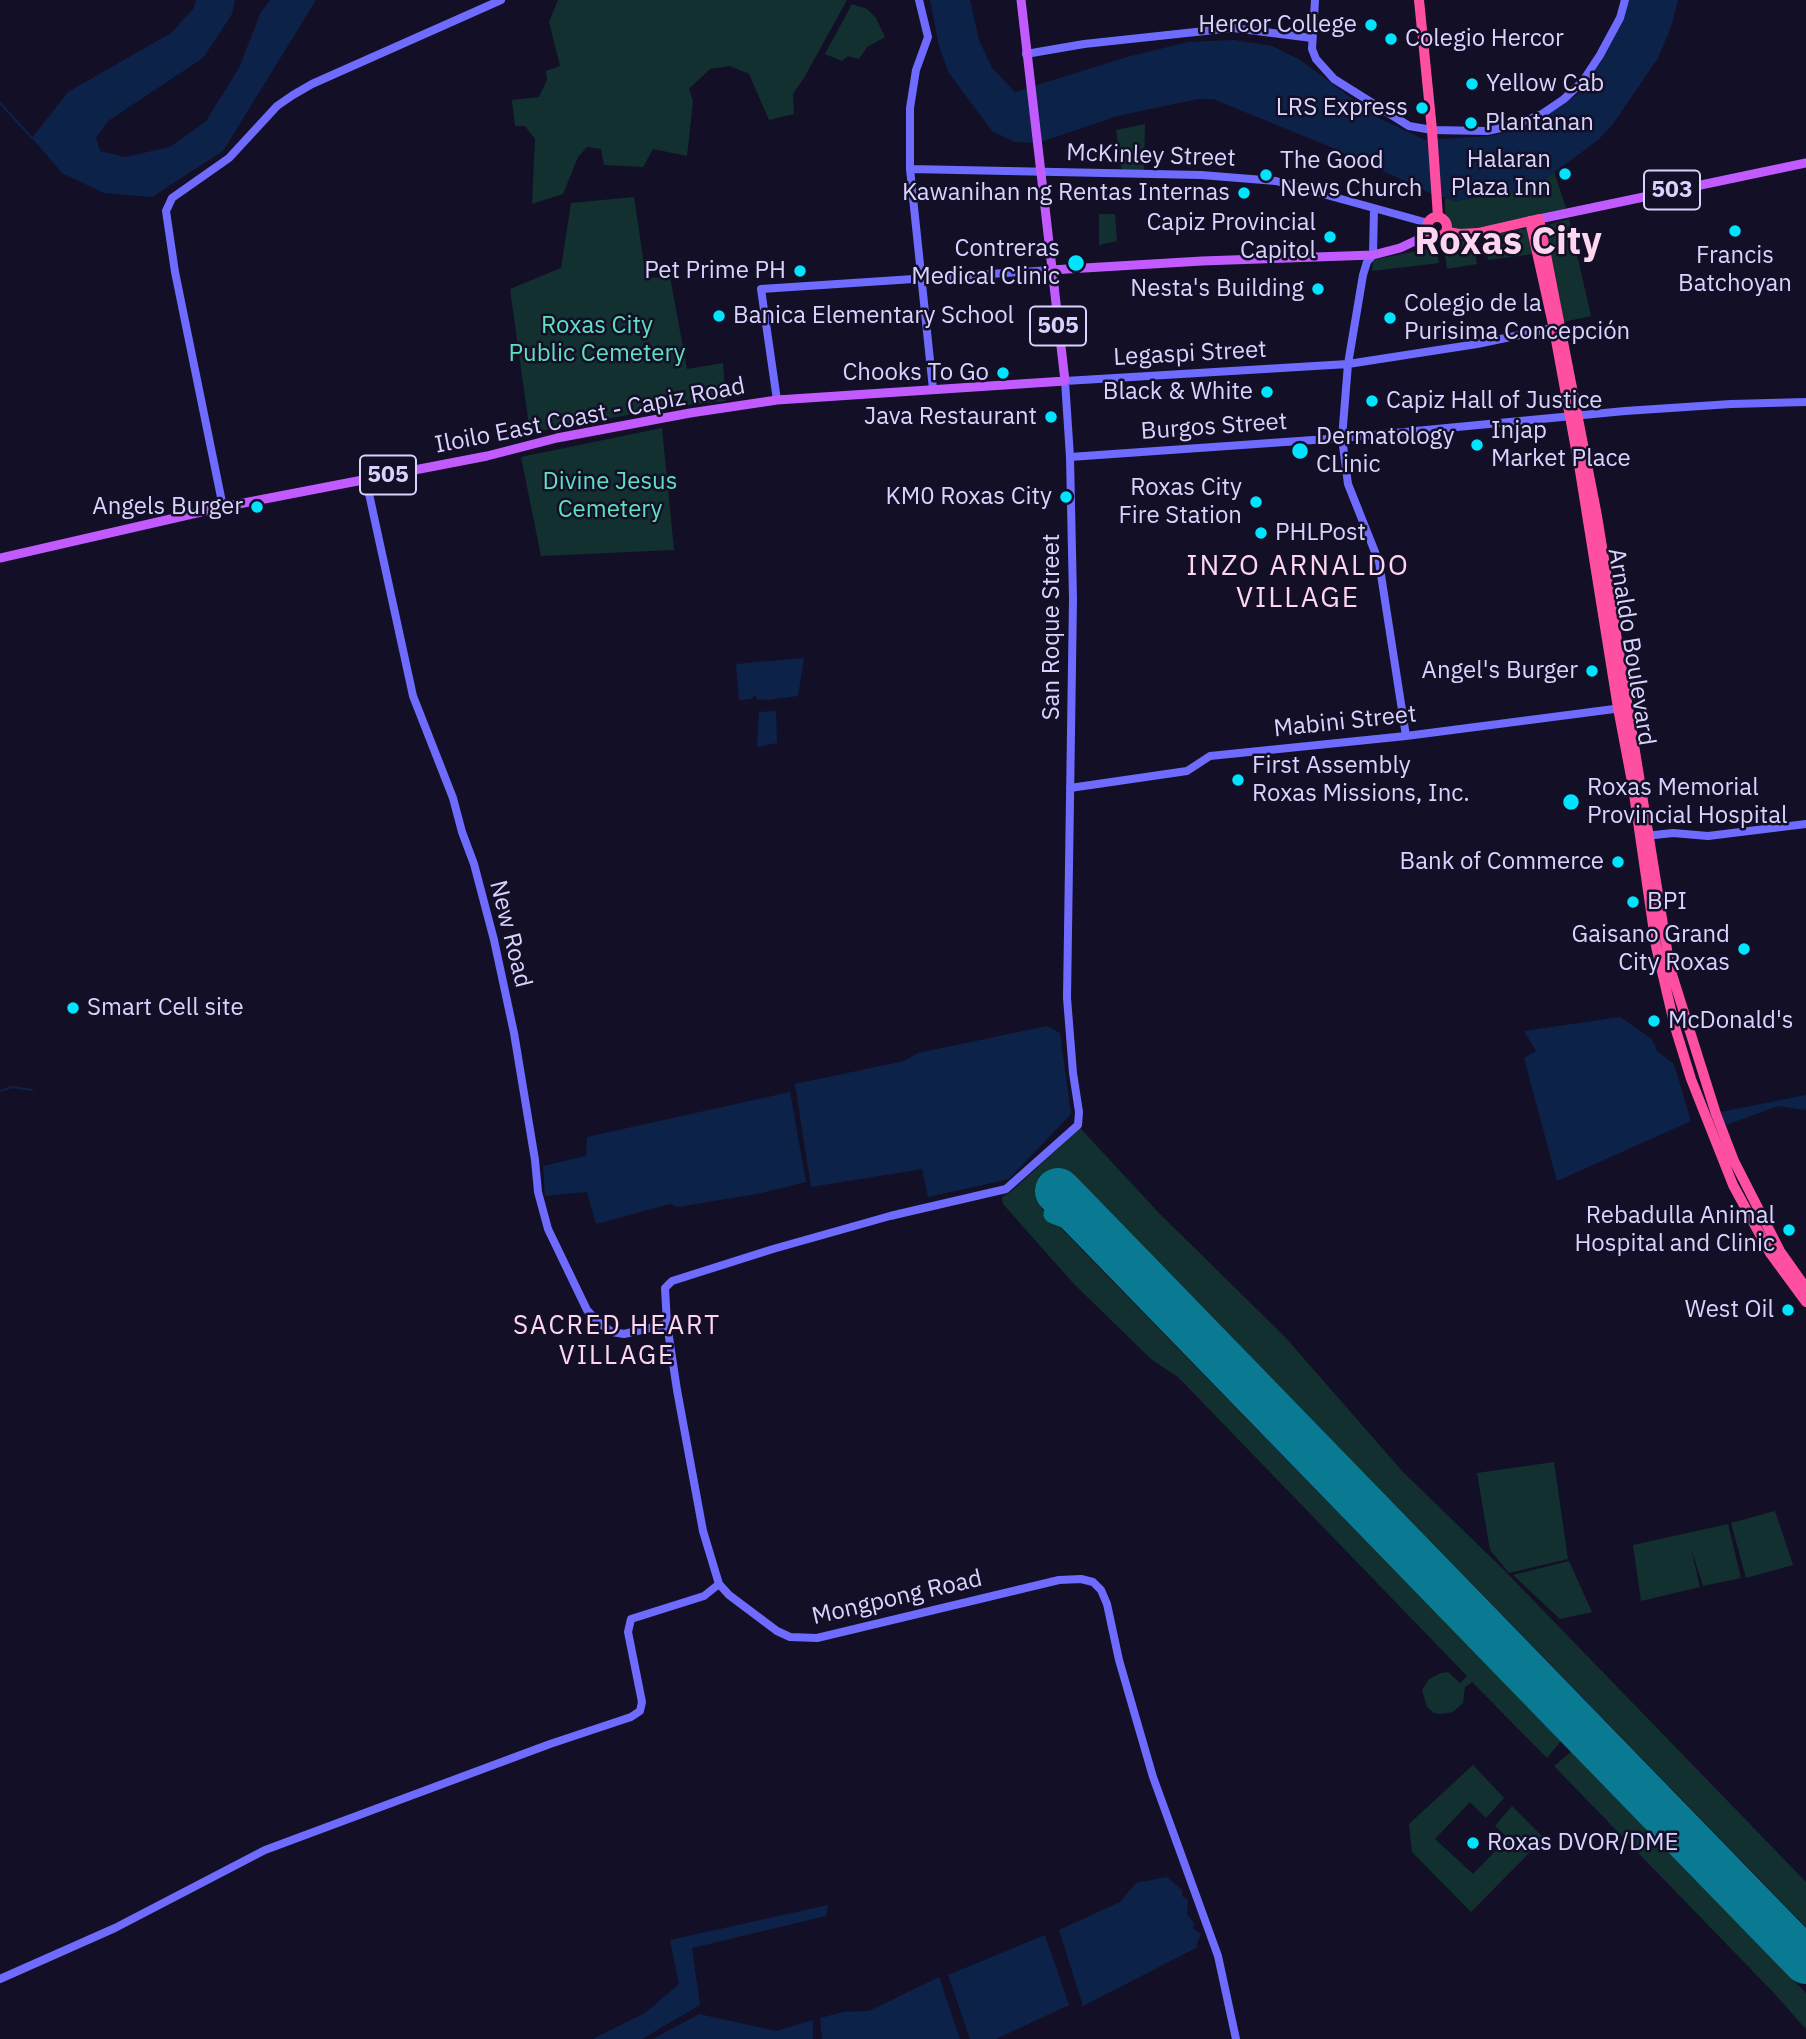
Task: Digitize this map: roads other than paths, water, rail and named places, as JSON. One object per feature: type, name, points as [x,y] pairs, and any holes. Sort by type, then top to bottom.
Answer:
[{"type":"highway","points":[[1419,0],[1438,217]]},
{"type":"highway","points":[[1430,234],[1428,223],[1438,217],[1447,222],[1447,232]]},
{"type":"highway","name":"505","points":[[1430,234],[1440,237],[1447,232],[1478,233],[1534,220]]},
{"type":"highway","name":"Arnaldo Boulevard","points":[[1534,220],[1573,416],[1597,516],[1623,708],[1644,836],[1670,968],[1716,1114],[1734,1161],[1780,1251],[1806,1288]]},
{"type":"highway","name":"Arnaldo Boulevard","points":[[1644,836],[1661,967],[1691,1079],[1733,1185],[1770,1253],[1806,1302]]},
{"type":"main road","name":"San Roque Street","points":[[1021,0],[1065,381]]},
{"type":"main road","name":"503","points":[[1534,220],[1806,163]]},
{"type":"main road","name":"505","points":[[1051,270],[1373,254],[1400,248],[1430,234]]},
{"type":"main road","name":"Legaspi Street","points":[[777,400],[1065,381]]},
{"type":"main road","name":"Iloilo East Coast - Capiz Road","points":[[0,558],[223,507],[487,456],[557,438],[777,400]]},
{"type":"street","points":[[223,507],[174,272],[166,211],[172,198],[229,158],[277,106],[303,89],[501,0]]},
{"type":"street","points":[[919,0],[928,37],[916,70],[910,108],[910,169],[933,389]]},
{"type":"street","points":[[1315,0],[1312,49],[1316,59],[1334,79],[1409,126],[1432,135],[1487,131],[1515,125],[1542,114],[1564,99],[1583,80],[1600,55],[1620,18],[1625,0]]},
{"type":"street","points":[[1026,54],[1096,42],[1233,28],[1312,38]]},
{"type":"street","name":"McKinley Street","points":[[910,169],[1201,174],[1276,181],[1428,223]]},
{"type":"street","points":[[1374,209],[1373,254],[1363,275],[1348,364],[1342,438],[1348,484],[1379,562],[1406,736]]},
{"type":"street","points":[[777,400],[761,289],[1051,270]]},
{"type":"street","name":"Legaspi Street","points":[[1065,381],[1348,364],[1477,344],[1557,328]]},
{"type":"street","name":"San Roque Street","points":[[667,1324],[665,1294],[667,1284],[672,1281],[890,1216],[1006,1189],[1078,1125],[1079,1112],[1067,998],[1073,599],[1070,457],[1065,381]]},
{"type":"street","name":"Burgos Street","points":[[1070,457],[1342,438],[1573,416],[1806,401]]},
{"type":"street","name":"New Road","points":[[366,480],[413,696],[453,799],[494,940],[514,1032],[538,1192],[548,1229],[587,1310],[598,1322],[612,1332],[624,1334],[667,1324]]},
{"type":"street","name":"Mabini Street","points":[[1070,788],[1187,771],[1210,756],[1406,736],[1623,708]]},
{"type":"street","points":[[1644,836],[1672,833],[1725,835],[1806,824]]},
{"type":"street","points":[[0,1979],[115,1928],[265,1850],[550,1744],[631,1717],[640,1711],[642,1702],[628,1632],[631,1619],[704,1596],[719,1584],[703,1531],[667,1324]]},
{"type":"street","name":"Mongpong Road","points":[[719,1584],[729,1595],[777,1631],[802,1639],[817,1638],[1059,1580],[1081,1579],[1093,1582],[1101,1590],[1107,1604],[1141,1739],[1218,1956],[1237,2039]]},
{"type":"water","points":[[196,0],[235,0],[232,14],[203,58],[108,121],[96,138],[100,151],[125,157],[170,147],[206,121],[239,68],[260,14],[270,0],[316,0],[223,151],[152,197],[104,193],[62,173],[32,138],[68,92],[171,33],[194,8]]},
{"type":"water","points":[[930,0],[970,0],[979,40],[992,68],[1015,92],[1127,57],[1188,42],[1234,40],[1272,46],[1300,60],[1379,118],[1425,140],[1490,136],[1516,130],[1547,115],[1577,95],[1599,65],[1621,25],[1627,0],[1678,0],[1671,27],[1658,58],[1613,124],[1598,140],[1541,182],[1507,193],[1456,201],[1430,193],[1333,148],[1213,99],[1198,99],[1117,116],[1038,143],[1015,142],[992,131],[949,73],[939,46]]},
{"type":"water","points":[[804,658],[798,696],[767,700],[757,699],[755,695],[751,699],[739,700],[736,664]]},
{"type":"water","points":[[776,711],[777,743],[757,747],[759,712]]},
{"type":"water","points":[[1620,1017],[1652,1039],[1657,1051],[1674,1064],[1691,1121],[1557,1181],[1524,1058],[1536,1051],[1524,1031]]},
{"type":"water","points":[[1047,1026],[1060,1033],[1071,1114],[1009,1179],[928,1197],[922,1169],[811,1187],[795,1084],[904,1061],[918,1053]]},
{"type":"water","points":[[790,1092],[806,1182],[757,1194],[677,1207],[670,1204],[596,1224],[587,1192],[545,1196],[543,1166],[586,1156],[587,1137]]},
{"type":"water","points":[[1806,1095],[1806,1110],[1778,1106],[1726,1125],[1720,1112]]},
{"type":"water","points":[[1167,1877],[1182,1890],[1182,1896],[1188,1900],[1187,1914],[1194,1923],[1193,1928],[1201,1934],[1196,1946],[1198,1947],[1083,2006],[1059,1930],[1120,1902],[1136,1883]]},
{"type":"water","points":[[828,1905],[826,1916],[692,1948],[700,2005],[642,2039],[593,2039],[645,2013],[679,1984],[670,1940]]},
{"type":"water","points":[[1045,1935],[1069,2005],[996,2039],[970,2039],[948,1975]]},
{"type":"water","points":[[939,1977],[960,2039],[822,2039],[820,2018],[844,2012],[869,2011]]},
{"type":"water","points":[[699,2014],[776,2031],[813,2020],[813,2039],[653,2039]]},
{"type":"waterway","points":[[0,103],[32,138]]},
{"type":"waterway","points":[[0,1091],[12,1087],[32,1090]]},
{"type":"place","name":"Hercor College","points":[[1371,25]]},
{"type":"place","name":"Colegio Hercor","points":[[1391,39]]},
{"type":"place","name":"Yellow Cab","points":[[1472,84]]},
{"type":"place","name":"LRS Express","points":[[1422,108]]},
{"type":"place","name":"Plantanan","points":[[1471,123]]},
{"type":"place","name":"Halaran Plaza Inn","points":[[1565,174]]},
{"type":"place","name":"The Good News Church","points":[[1266,175]]},
{"type":"place","name":"Kawanihan ng Rentas Internas","points":[[1244,193]]},
{"type":"place","name":"Francis Batchoyan","points":[[1735,231]]},
{"type":"place","name":"Capiz Provincial Capitol","points":[[1330,237]]},
{"type":"place","name":"Contreras Medical Clinic","points":[[1076,263]]},
{"type":"place","name":"Pet Prime PH","points":[[800,271]]},
{"type":"place","name":"Nesta's Building","points":[[1318,289]]},
{"type":"place","name":"Banica Elementary School","points":[[719,316]]},
{"type":"place","name":"Colegio de la Purisima Concepción","points":[[1390,318]]},
{"type":"place","name":"Chooks To Go","points":[[1003,373]]},
{"type":"place","name":"Black & White","points":[[1267,392]]},
{"type":"place","name":"Capiz Hall of Justice","points":[[1372,401]]},
{"type":"place","name":"Java Restaurant","points":[[1051,417]]},
{"type":"place","name":"Injap Market Place","points":[[1477,445]]},
{"type":"place","name":"Dermatology CLinic","points":[[1300,451]]},
{"type":"place","name":"KM0 Roxas City","points":[[1066,497]]},
{"type":"place","name":"Roxas City Fire Station","points":[[1256,502]]},
{"type":"place","name":"Angels Burger","points":[[257,507]]},
{"type":"place","name":"PHLPost","points":[[1261,533]]},
{"type":"place","name":"Angel's Burger","points":[[1592,671]]},
{"type":"place","name":"First Assembly Roxas Missions, Inc.","points":[[1238,780]]},
{"type":"place","name":"Roxas Memorial Provincial Hospital","points":[[1571,802]]},
{"type":"place","name":"Bank of Commerce","points":[[1618,862]]},
{"type":"place","name":"BPI","points":[[1633,902]]},
{"type":"place","name":"Gaisano Grand City Roxas","points":[[1744,949]]},
{"type":"place","name":"Smart Cell site","points":[[73,1008]]},
{"type":"place","name":"McDonald's","points":[[1654,1021]]},
{"type":"place","name":"Rebadulla Animal Hospital and Clinic","points":[[1789,1230]]},
{"type":"place","name":"West Oil","points":[[1788,1310]]},
{"type":"place","name":"Roxas DVOR/DME","points":[[1473,1843]]},
{"type":"district","name":"Roxas City","points":[[1508,243]]},
{"type":"district","name":"INZO ARNALDO VILLAGE","points":[[1298,583]]},
{"type":"district","name":"SACRED HEART VILLAGE","points":[[617,1341]]},
{"type":"park label","name":"Roxas City Public Cemetery","points":[[597,340]]},
{"type":"park label","name":"Divine Jesus Cemetery","points":[[610,496]]}]
